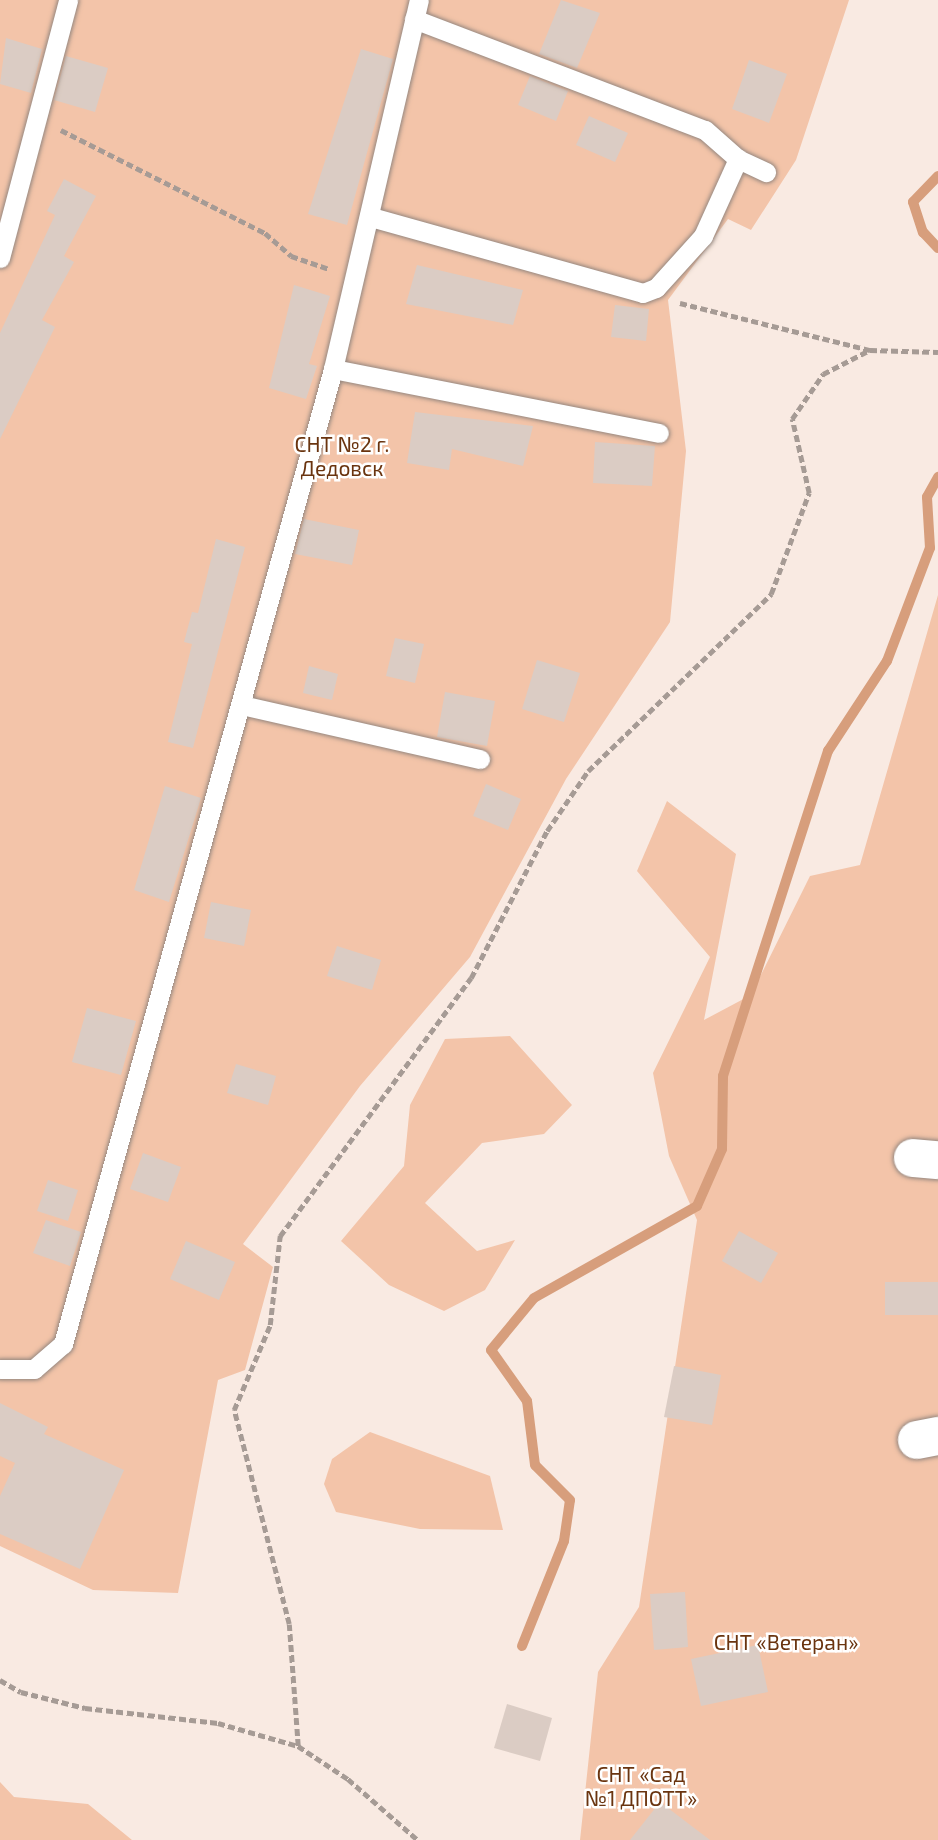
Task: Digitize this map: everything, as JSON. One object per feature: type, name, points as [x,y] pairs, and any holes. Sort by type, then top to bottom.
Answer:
[{"type":"lane","points":[[0,257],[39,119],[68,0]]},
{"type":"lane","points":[[0,1369],[34,1369],[64,1344],[242,705],[332,369],[351,276],[372,217],[416,9],[705,130],[738,159],[766,172]]},
{"type":"lane","points":[[372,217],[643,292],[656,289],[703,236],[738,159]]},
{"type":"lane","points":[[332,369],[659,433]]},
{"type":"lane","points":[[242,705],[480,759]]},
{"type":"path","points":[[39,119],[265,233],[291,256],[351,276]]},
{"type":"path","points":[[656,289],[668,300],[870,350],[938,352]]},
{"type":"path","points":[[298,1746],[289,1624],[234,1410],[270,1325],[281,1236],[471,978],[547,831],[589,771],[771,594],[809,493],[792,419],[823,374],[870,350]]},
{"type":"path","points":[[0,1681],[21,1692],[85,1708],[218,1723],[298,1746],[348,1779],[418,1840]]},
{"type":"green space","name":"СНТ №2 г. Дедовск","points":[[0,0],[849,0],[796,160],[751,230],[728,219],[668,300],[686,451],[670,622],[566,779],[470,957],[360,1086],[243,1244],[273,1267],[245,1370],[218,1380],[178,1593],[93,1590],[0,1546]]},
{"type":"green space","name":"СНТ «Ветеран»","points":[[938,595],[938,1840],[580,1840],[598,1672],[639,1607],[697,1220],[669,1156],[653,1073],[710,957],[637,871],[667,801],[736,854],[704,1020],[751,995],[810,876],[860,865]]},
{"type":"green space","points":[[510,1036],[572,1105],[544,1134],[482,1143],[425,1203],[477,1251],[515,1240],[485,1290],[444,1311],[389,1285],[341,1241],[404,1166],[410,1105],[445,1039]]},
{"type":"green space","points":[[370,1432],[490,1476],[503,1530],[420,1529],[336,1512],[324,1484],[332,1459]]},
{"type":"green space","points":[[0,1782],[14,1797],[88,1804],[132,1840],[0,1840]]},
{"type":"building","points":[[561,0],[600,13],[577,68],[539,54]]},
{"type":"building","points":[[6,38],[42,49],[31,93],[0,84]]},
{"type":"building","points":[[361,49],[393,59],[347,225],[308,214]]},
{"type":"building","points":[[66,56],[108,68],[95,112],[54,100]]},
{"type":"building","points":[[749,60],[787,74],[769,123],[732,109]]},
{"type":"building","points":[[530,76],[568,91],[556,121],[518,105]]},
{"type":"building","points":[[589,116],[628,133],[615,162],[576,145]]},
{"type":"building","points":[[64,179],[96,196],[64,256],[74,262],[42,320],[55,327],[0,439],[0,333],[55,215],[47,211]]},
{"type":"building","points":[[417,265],[523,290],[513,325],[406,304]]},
{"type":"building","points":[[294,285],[330,296],[309,364],[317,366],[306,399],[269,388]]},
{"type":"building","points":[[615,305],[649,309],[646,341],[611,337]]},
{"type":"building","points":[[415,412],[533,426],[523,466],[452,449],[449,470],[407,463]]},
{"type":"building","points":[[595,442],[655,446],[652,486],[593,483]]},
{"type":"building","points":[[304,519],[359,530],[352,565],[295,554]]},
{"type":"building","points":[[216,539],[245,547],[193,748],[168,742],[192,644],[184,642],[192,612],[198,613]]},
{"type":"building","points":[[395,638],[424,644],[415,683],[386,676]]},
{"type":"building","points":[[537,660],[580,673],[564,722],[522,709]]},
{"type":"building","points":[[309,666],[338,674],[332,700],[303,693]]},
{"type":"building","points":[[445,692],[495,701],[487,746],[437,737]]},
{"type":"building","points":[[486,784],[521,799],[508,830],[473,816]]},
{"type":"building","points":[[165,786],[201,798],[169,902],[134,890]]},
{"type":"building","points":[[211,902],[251,910],[244,946],[204,938]]},
{"type":"building","points":[[337,946],[381,960],[372,990],[327,976]]},
{"type":"building","points":[[87,1008],[136,1021],[121,1075],[72,1062]]},
{"type":"building","points":[[236,1064],[276,1076],[268,1105],[227,1093]]},
{"type":"building","points":[[143,1153],[181,1167],[168,1202],[130,1189]]},
{"type":"building","points":[[48,1180],[78,1190],[68,1221],[37,1211]]},
{"type":"building","points":[[46,1220],[81,1232],[70,1266],[33,1253]]},
{"type":"building","points":[[739,1231],[778,1253],[761,1283],[722,1261]]},
{"type":"building","points":[[186,1241],[235,1262],[219,1300],[170,1279]]},
{"type":"building","points":[[885,1282],[938,1282],[938,1315],[885,1315]]},
{"type":"building","points":[[674,1366],[721,1375],[712,1425],[664,1417]]},
{"type":"building","points":[[0,1403],[48,1427],[44,1434],[124,1470],[80,1569],[0,1534],[0,1496],[15,1463],[0,1456]]},
{"type":"building","points":[[685,1592],[688,1647],[654,1650],[650,1594]]},
{"type":"building","points":[[758,1645],[768,1692],[701,1706],[691,1659]]},
{"type":"building","points":[[507,1704],[552,1718],[540,1761],[494,1748]]},
{"type":"building","points":[[660,1802],[710,1840],[630,1840]]},
{"type":"waterway","points":[[938,176],[913,202],[923,232],[938,248]]},
{"type":"waterway","points":[[522,1646],[564,1541],[570,1500],[535,1465],[527,1401],[491,1350],[534,1298],[697,1206],[722,1149],[723,1076],[828,751],[887,661],[930,548],[927,497],[938,477]]},
{"type":"park label","name":"СНТ «Сад №1 ДПОТТ»","points":[[641,1786]]}]
